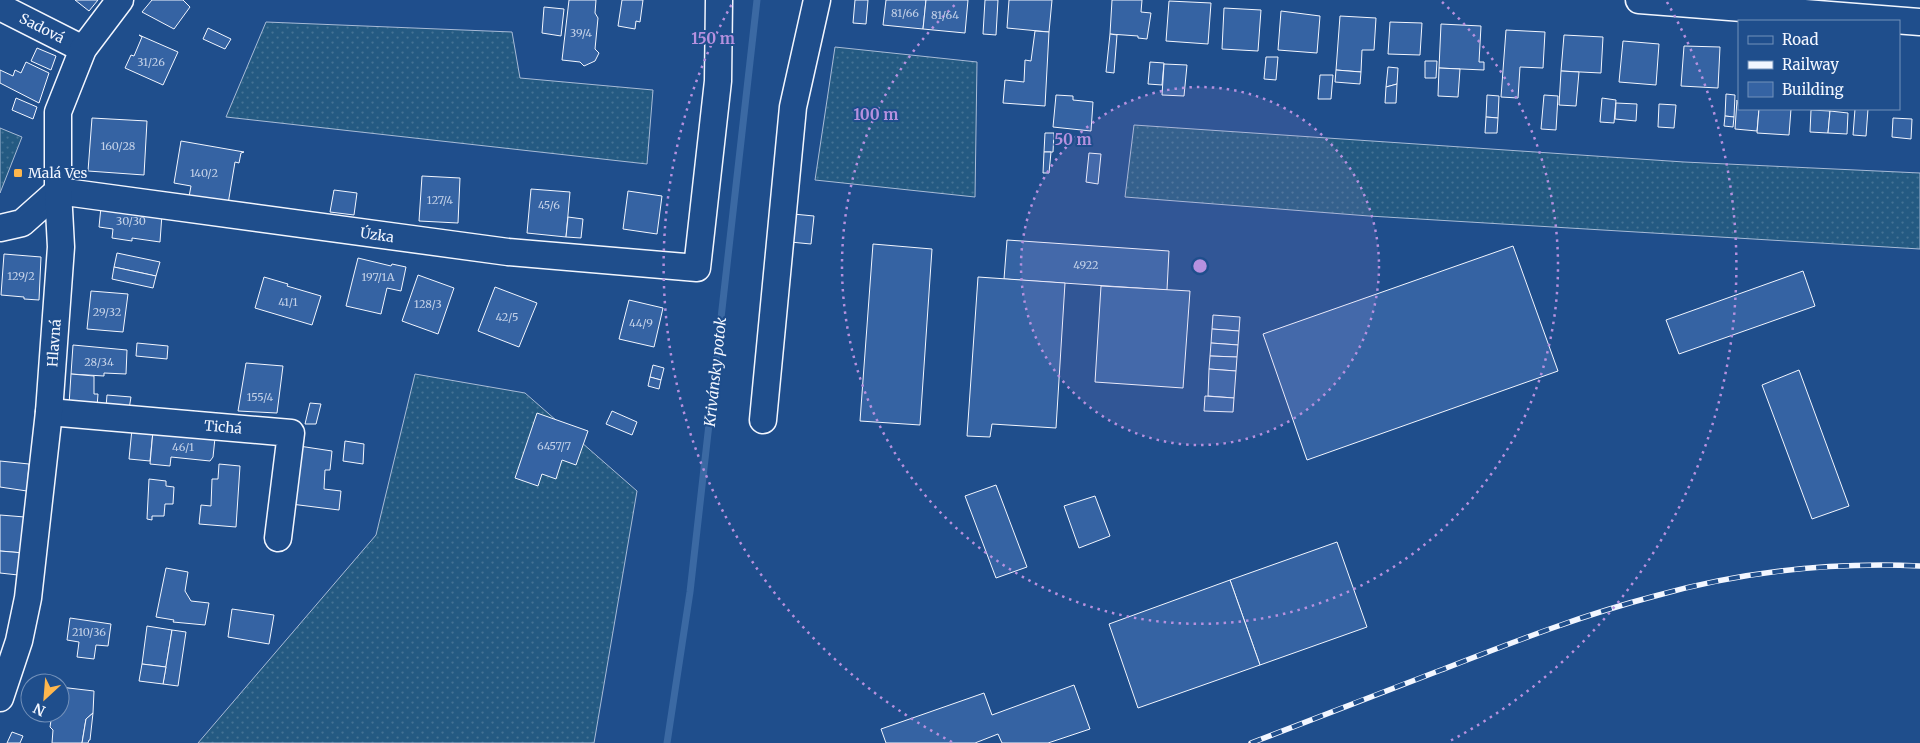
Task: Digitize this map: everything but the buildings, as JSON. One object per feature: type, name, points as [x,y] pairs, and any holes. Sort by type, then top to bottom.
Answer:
[{"type":"street","name":"Hlavná","points":[[0,698],[19,641],[28,598],[49,412],[61,247],[58,191],[58,112],[84,49],[120,0]]},
{"type":"street","name":"Úzka","points":[[58,191],[508,252],[697,268],[718,81],[719,0]]},
{"type":"street","points":[[763,420],[793,107],[817,0]]},
{"type":"street","points":[[1639,0],[1894,20]]},
{"type":"street","name":"Sadová","points":[[0,7],[84,49]]},
{"type":"street","points":[[1900,20],[1920,22]]},
{"type":"street","points":[[7,222],[58,191]]},
{"type":"street","name":"Tichá","points":[[49,412],[291,433],[278,538]]},
{"type":"shaded area","points":[[266,22],[512,32],[520,78],[653,90],[647,164],[226,117]]},
{"type":"shaded area","points":[[835,47],[977,62],[975,197],[815,180]]},
{"type":"shaded area","points":[[1134,125],[1684,162],[1920,173],[1920,249],[1369,216],[1125,197]]},
{"type":"shaded area","points":[[0,128],[22,137],[0,193]]},
{"type":"shaded area","points":[[415,374],[525,393],[637,491],[594,743],[198,743],[376,535]]},
{"type":"waterway","name":"Krivánsky potok","points":[[667,743],[690,592],[757,0]]},
{"type":"railway","points":[[1251,743],[1547,630],[1655,596],[1753,575],[1819,567],[1920,566]]},
{"type":"place","name":"Malá Ves","points":[[18,173]]}]
